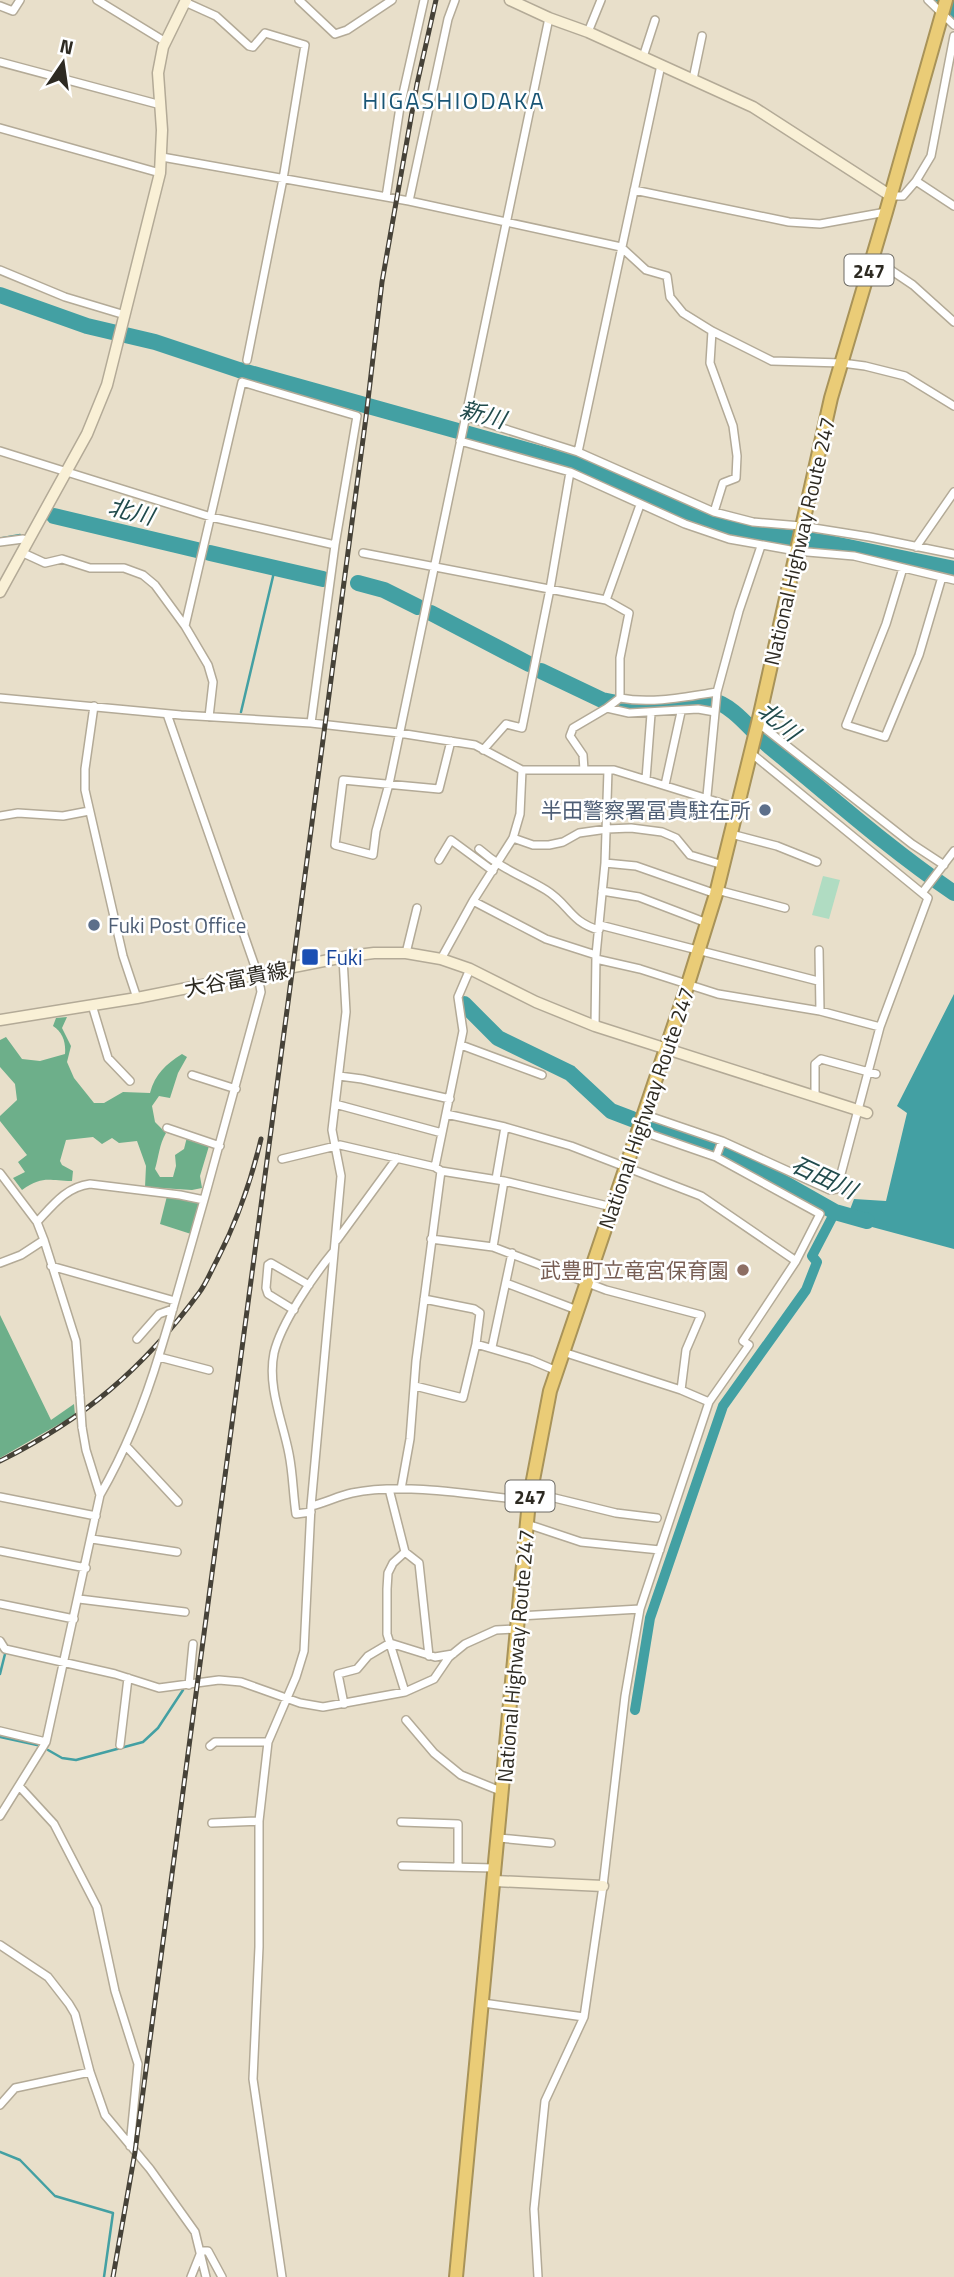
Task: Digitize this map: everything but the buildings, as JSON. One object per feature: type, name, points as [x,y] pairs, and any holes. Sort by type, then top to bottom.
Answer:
[{"type":"highway","name":"National Highway Route 247","points":[[456,2277],[527,1524],[544,1415],[699,951],[716,892],[752,750],[831,398],[946,0]]},
{"type":"street","points":[[0,6],[13,11],[20,0]]},
{"type":"street","points":[[97,0],[164,41]]},
{"type":"street","points":[[299,0],[335,34],[346,30],[392,0]]},
{"type":"street","points":[[386,197],[400,107],[424,0]]},
{"type":"street","points":[[409,201],[448,19],[455,0]]},
{"type":"street","points":[[510,0],[588,32],[753,107],[891,196],[903,196],[931,156],[954,36]]},
{"type":"street","points":[[588,32],[601,0]]},
{"type":"street","points":[[928,0],[954,25]]},
{"type":"street","points":[[0,592],[87,433],[107,385],[160,173],[161,105],[158,73],[164,41],[186,1],[216,16],[249,46],[253,47],[265,33],[306,45],[247,360]]},
{"type":"street","points":[[451,741],[439,789],[389,784],[342,780],[335,845],[373,855],[376,831],[389,784],[549,18]]},
{"type":"street","points":[[643,57],[655,20]]},
{"type":"street","points":[[693,79],[702,36]]},
{"type":"street","points":[[0,62],[161,105]]},
{"type":"street","points":[[578,452],[661,65]]},
{"type":"street","points":[[0,128],[160,173]]},
{"type":"street","points":[[162,157],[409,201],[621,247],[646,270],[667,276],[670,297],[683,313],[772,361],[865,366],[905,376],[954,406]]},
{"type":"street","points":[[916,181],[954,206]]},
{"type":"street","points":[[634,190],[789,222],[820,224],[886,212]]},
{"type":"street","points":[[873,258],[912,285],[954,322]]},
{"type":"street","points":[[0,270],[124,318]]},
{"type":"street","points":[[712,331],[710,363],[733,426],[737,456],[736,478],[723,483],[714,512]]},
{"type":"street","points":[[186,626],[242,383],[356,416],[311,723]]},
{"type":"street","points":[[464,416],[578,452],[714,512],[753,522],[801,526],[954,554]]},
{"type":"street","points":[[460,441],[570,472],[640,505],[729,539],[796,551],[855,556],[954,580]]},
{"type":"street","points":[[0,451],[211,517],[335,545]]},
{"type":"street","points":[[483,750],[506,724],[522,727],[570,472]]},
{"type":"street","points":[[916,547],[952,497]]},
{"type":"street","points":[[606,600],[640,505]]},
{"type":"street","points":[[0,542],[23,538],[28,541]]},
{"type":"street","points":[[706,796],[717,692],[739,611],[761,546]]},
{"type":"street","points":[[21,552],[45,563],[62,559],[90,568],[124,568],[143,575],[155,584],[198,644],[211,674],[209,717]]},
{"type":"street","points":[[363,552],[606,600],[629,613],[620,658],[620,698]]},
{"type":"street","points":[[903,568],[886,624],[846,725],[885,737],[919,655],[942,578]]},
{"type":"street","points":[[584,770],[583,755],[570,736],[573,728],[620,698],[635,701],[682,698],[717,692]]},
{"type":"street","points":[[0,698],[167,714],[311,723],[399,733],[475,745],[522,770],[608,771],[646,779],[737,807]]},
{"type":"street","points":[[94,706],[85,790],[123,956],[137,998]]},
{"type":"street","points":[[607,708],[629,713],[698,709],[715,712]]},
{"type":"street","points":[[665,785],[681,712]]},
{"type":"street","points":[[646,779],[651,713]]},
{"type":"street","points":[[0,1816],[46,1742],[100,1495],[144,1404],[160,1355],[261,992],[258,975],[167,714]]},
{"type":"street","points":[[758,723],[941,868]]},
{"type":"street","points":[[643,1114],[722,1141],[830,1190],[836,1189],[862,1112],[867,1071],[880,1027],[928,898],[925,889],[752,750]]},
{"type":"street","points":[[441,959],[473,901],[513,838],[520,814],[522,770]]},
{"type":"street","points":[[595,1026],[596,957],[605,863],[608,771]]},
{"type":"street","points":[[0,816],[18,813],[63,816],[89,810]]},
{"type":"street","points":[[513,838],[533,845],[549,845],[579,834],[631,828],[662,832],[676,838],[690,855],[723,865]]},
{"type":"street","points":[[731,834],[777,846],[817,862]]},
{"type":"street","points":[[439,860],[451,840],[495,868],[547,890],[560,900],[574,919],[818,981]]},
{"type":"street","points":[[480,849],[495,868]]},
{"type":"street","points":[[925,889],[954,851]]},
{"type":"street","points":[[605,863],[636,866],[716,892],[785,908]]},
{"type":"street","points":[[602,891],[639,897],[707,923]]},
{"type":"street","points":[[473,901],[546,939],[596,957],[746,1000],[820,1011],[880,1027]]},
{"type":"street","points":[[406,953],[417,908]]},
{"type":"street","points":[[819,950],[820,1011]]},
{"type":"street","name":"大谷富貴線","points":[[0,1020],[137,998],[374,953],[423,954],[470,969],[536,1002],[595,1026],[862,1112]]},
{"type":"street","points":[[282,2277],[253,2079],[259,1947],[259,1821],[268,1742],[304,1650],[311,1509],[341,1176],[332,1130],[346,1012],[343,958]]},
{"type":"street","points":[[401,1489],[415,1386],[442,1133],[463,1031],[458,997],[470,969]]},
{"type":"street","points":[[92,1005],[108,1058],[130,1081]]},
{"type":"street","points":[[461,1045],[542,1074]]},
{"type":"street","points":[[815,1097],[815,1064],[821,1059],[876,1074]]},
{"type":"street","points":[[192,1075],[236,1089]]},
{"type":"street","points":[[339,1076],[450,1099]]},
{"type":"street","points":[[335,1104],[442,1133]]},
{"type":"street","points":[[446,1114],[571,1146],[701,1196],[796,1261]]},
{"type":"street","points":[[493,1247],[505,1127]]},
{"type":"street","points":[[167,1128],[220,1146]]},
{"type":"street","points":[[538,2277],[534,2209],[545,2101],[584,2017],[603,1886],[625,1696],[640,1609],[709,1402],[749,1345],[743,1341],[796,1261],[820,1214],[716,1157],[638,1130]]},
{"type":"street","points":[[716,1157],[722,1141]]},
{"type":"street","points":[[282,1159],[340,1144],[438,1169],[500,1180],[612,1207]]},
{"type":"street","points":[[397,1158],[309,1286],[294,1310],[274,1353],[272,1381],[290,1457],[296,1514],[351,1493],[401,1489],[530,1497],[657,1518]]},
{"type":"street","points":[[0,1173],[37,1222],[76,1341],[82,1427],[100,1495]]},
{"type":"street","points":[[37,1222],[67,1192],[77,1186],[90,1184],[204,1200]]},
{"type":"street","points":[[431,1239],[493,1247],[586,1283],[701,1315],[686,1350],[681,1390]]},
{"type":"street","points":[[0,1263],[21,1255],[44,1240]]},
{"type":"street","points":[[492,1348],[512,1253]]},
{"type":"street","points":[[294,1310],[268,1294],[268,1265],[271,1263],[309,1286]]},
{"type":"street","points":[[51,1266],[174,1305]]},
{"type":"street","points":[[506,1283],[577,1310]]},
{"type":"street","points":[[415,1386],[463,1398],[481,1313],[474,1309],[424,1299]]},
{"type":"street","points":[[137,1339],[159,1314],[174,1305]]},
{"type":"street","points":[[476,1344],[557,1371]]},
{"type":"street","points":[[563,1352],[681,1390],[709,1402]]},
{"type":"street","points":[[160,1355],[209,1370]]},
{"type":"street","points":[[126,1446],[178,1502]]},
{"type":"street","points":[[389,1489],[405,1552],[419,1563],[429,1656]]},
{"type":"street","points":[[0,1497],[96,1516]]},
{"type":"street","points":[[527,1524],[581,1542],[660,1550]]},
{"type":"street","points":[[92,1539],[177,1552]]},
{"type":"street","points":[[0,1550],[86,1568]]},
{"type":"street","points":[[405,1552],[393,1563],[388,1573],[387,1634],[405,1692]]},
{"type":"street","points":[[79,1599],[185,1612]]},
{"type":"street","points":[[0,1604],[74,1619]]},
{"type":"street","points":[[0,1641],[5,1649],[159,1688],[219,1680],[240,1682],[300,1703],[323,1707],[405,1692],[434,1679],[453,1654],[465,1644],[518,1622],[640,1609]]},
{"type":"street","points":[[344,1704],[338,1674],[357,1670],[368,1656],[390,1643],[429,1656],[453,1654]]},
{"type":"street","points":[[189,1685],[193,1644]]},
{"type":"street","points":[[120,1745],[128,1678]]},
{"type":"street","points":[[406,1720],[434,1753],[461,1774],[503,1792]]},
{"type":"street","points":[[0,1731],[46,1742]]},
{"type":"street","points":[[210,1746],[215,1742],[268,1742]]},
{"type":"street","points":[[20,1787],[54,1824],[97,1907],[115,1991],[138,2064],[130,2146]]},
{"type":"street","points":[[212,1823],[259,1821]]},
{"type":"street","points":[[401,1822],[458,1824],[458,1867]]},
{"type":"street","points":[[499,1838],[551,1843]]},
{"type":"street","points":[[402,1866],[458,1867],[495,1874],[603,1886]]},
{"type":"street","points":[[0,1945],[48,1977],[69,2004],[75,2014],[90,2072],[105,2115],[195,2232],[206,2277]]},
{"type":"street","points":[[483,2003],[584,2017]]},
{"type":"street","points":[[0,2105],[15,2088],[90,2072]]},
{"type":"street","points":[[191,2277],[201,2251]]},
{"type":"street","points":[[201,2251],[208,2251],[222,2277]]},
{"type":"green space","points":[[823,876],[840,880],[829,919],[812,915]]},
{"type":"green space","points":[[67,1017],[62,1028],[71,1046],[67,1062],[74,1078],[94,1103],[104,1103],[123,1092],[150,1093],[155,1080],[166,1066],[182,1054],[187,1057],[178,1073],[170,1098],[159,1096],[152,1106],[155,1122],[166,1133],[155,1169],[160,1177],[173,1177],[175,1155],[184,1149],[187,1137],[209,1146],[200,1176],[202,1188],[192,1190],[145,1187],[146,1166],[137,1141],[119,1143],[112,1138],[102,1144],[93,1137],[66,1140],[60,1161],[73,1171],[72,1181],[41,1181],[22,1190],[13,1178],[25,1172],[18,1162],[27,1155],[0,1121],[0,1116],[17,1100],[15,1084],[0,1067],[0,1040],[6,1037],[22,1059],[40,1061],[65,1054],[63,1038],[53,1026],[56,1018]]},
{"type":"green space","points":[[167,1196],[200,1202],[191,1234],[160,1224]]},
{"type":"green space","points":[[0,1315],[51,1420],[74,1404],[75,1415],[0,1458]]},
{"type":"water","points":[[954,994],[954,1249],[846,1220],[854,1199],[886,1201],[907,1113],[897,1106]]},
{"type":"waterway","points":[[943,0],[954,10]]},
{"type":"waterway","name":"新川","points":[[0,295],[87,326],[155,342],[239,370],[573,463],[667,504],[739,531],[829,543],[954,569]]},
{"type":"waterway","name":"北川","points":[[54,516],[197,550]]},
{"type":"waterway","points":[[3,538],[20,535]]},
{"type":"waterway","name":"北川","points":[[210,553],[323,579]]},
{"type":"waterway","points":[[241,712],[275,568]]},
{"type":"waterway","name":"北川","points":[[358,583],[384,590],[418,607]]},
{"type":"waterway","name":"北川","points":[[431,613],[529,664]]},
{"type":"waterway","name":"北川","points":[[541,671],[602,700],[637,707],[711,700],[720,703],[860,822],[954,893]]},
{"type":"waterway","name":"石田川","points":[[464,1004],[498,1038],[570,1073],[611,1111],[632,1119]]},
{"type":"waterway","name":"石田川","points":[[652,1125],[715,1148]]},
{"type":"waterway","name":"石田川","points":[[721,1151],[835,1212],[867,1221]]},
{"type":"waterway","points":[[635,1710],[650,1618],[723,1406],[806,1290],[817,1262],[812,1256],[835,1212]]},
{"type":"waterway","points":[[0,1674],[5,1654]]},
{"type":"waterway","points":[[48,1750],[62,1758],[76,1760],[143,1742],[158,1728],[183,1690]]},
{"type":"waterway","points":[[0,1737],[37,1745]]},
{"type":"waterway","points":[[0,2152],[20,2160],[55,2196],[113,2213],[104,2277]]},
{"type":"railway","points":[[113,2277],[135,2152],[382,282],[417,84],[436,0]]},
{"type":"railway","points":[[0,1461],[59,1428],[110,1390],[178,1320],[202,1289],[224,1245],[243,1201],[261,1139]]},
{"type":"place","name":"半田警察署冨貴駐在所","points":[[765,810]]},
{"type":"place","name":"Fuki Post Office","points":[[94,925]]},
{"type":"place","name":"Fuki","points":[[310,957]]},
{"type":"place","name":"武豊町立竜宮保育園","points":[[743,1270]]},
{"type":"district","name":"HIGASHIODAKA","points":[[454,100]]}]
